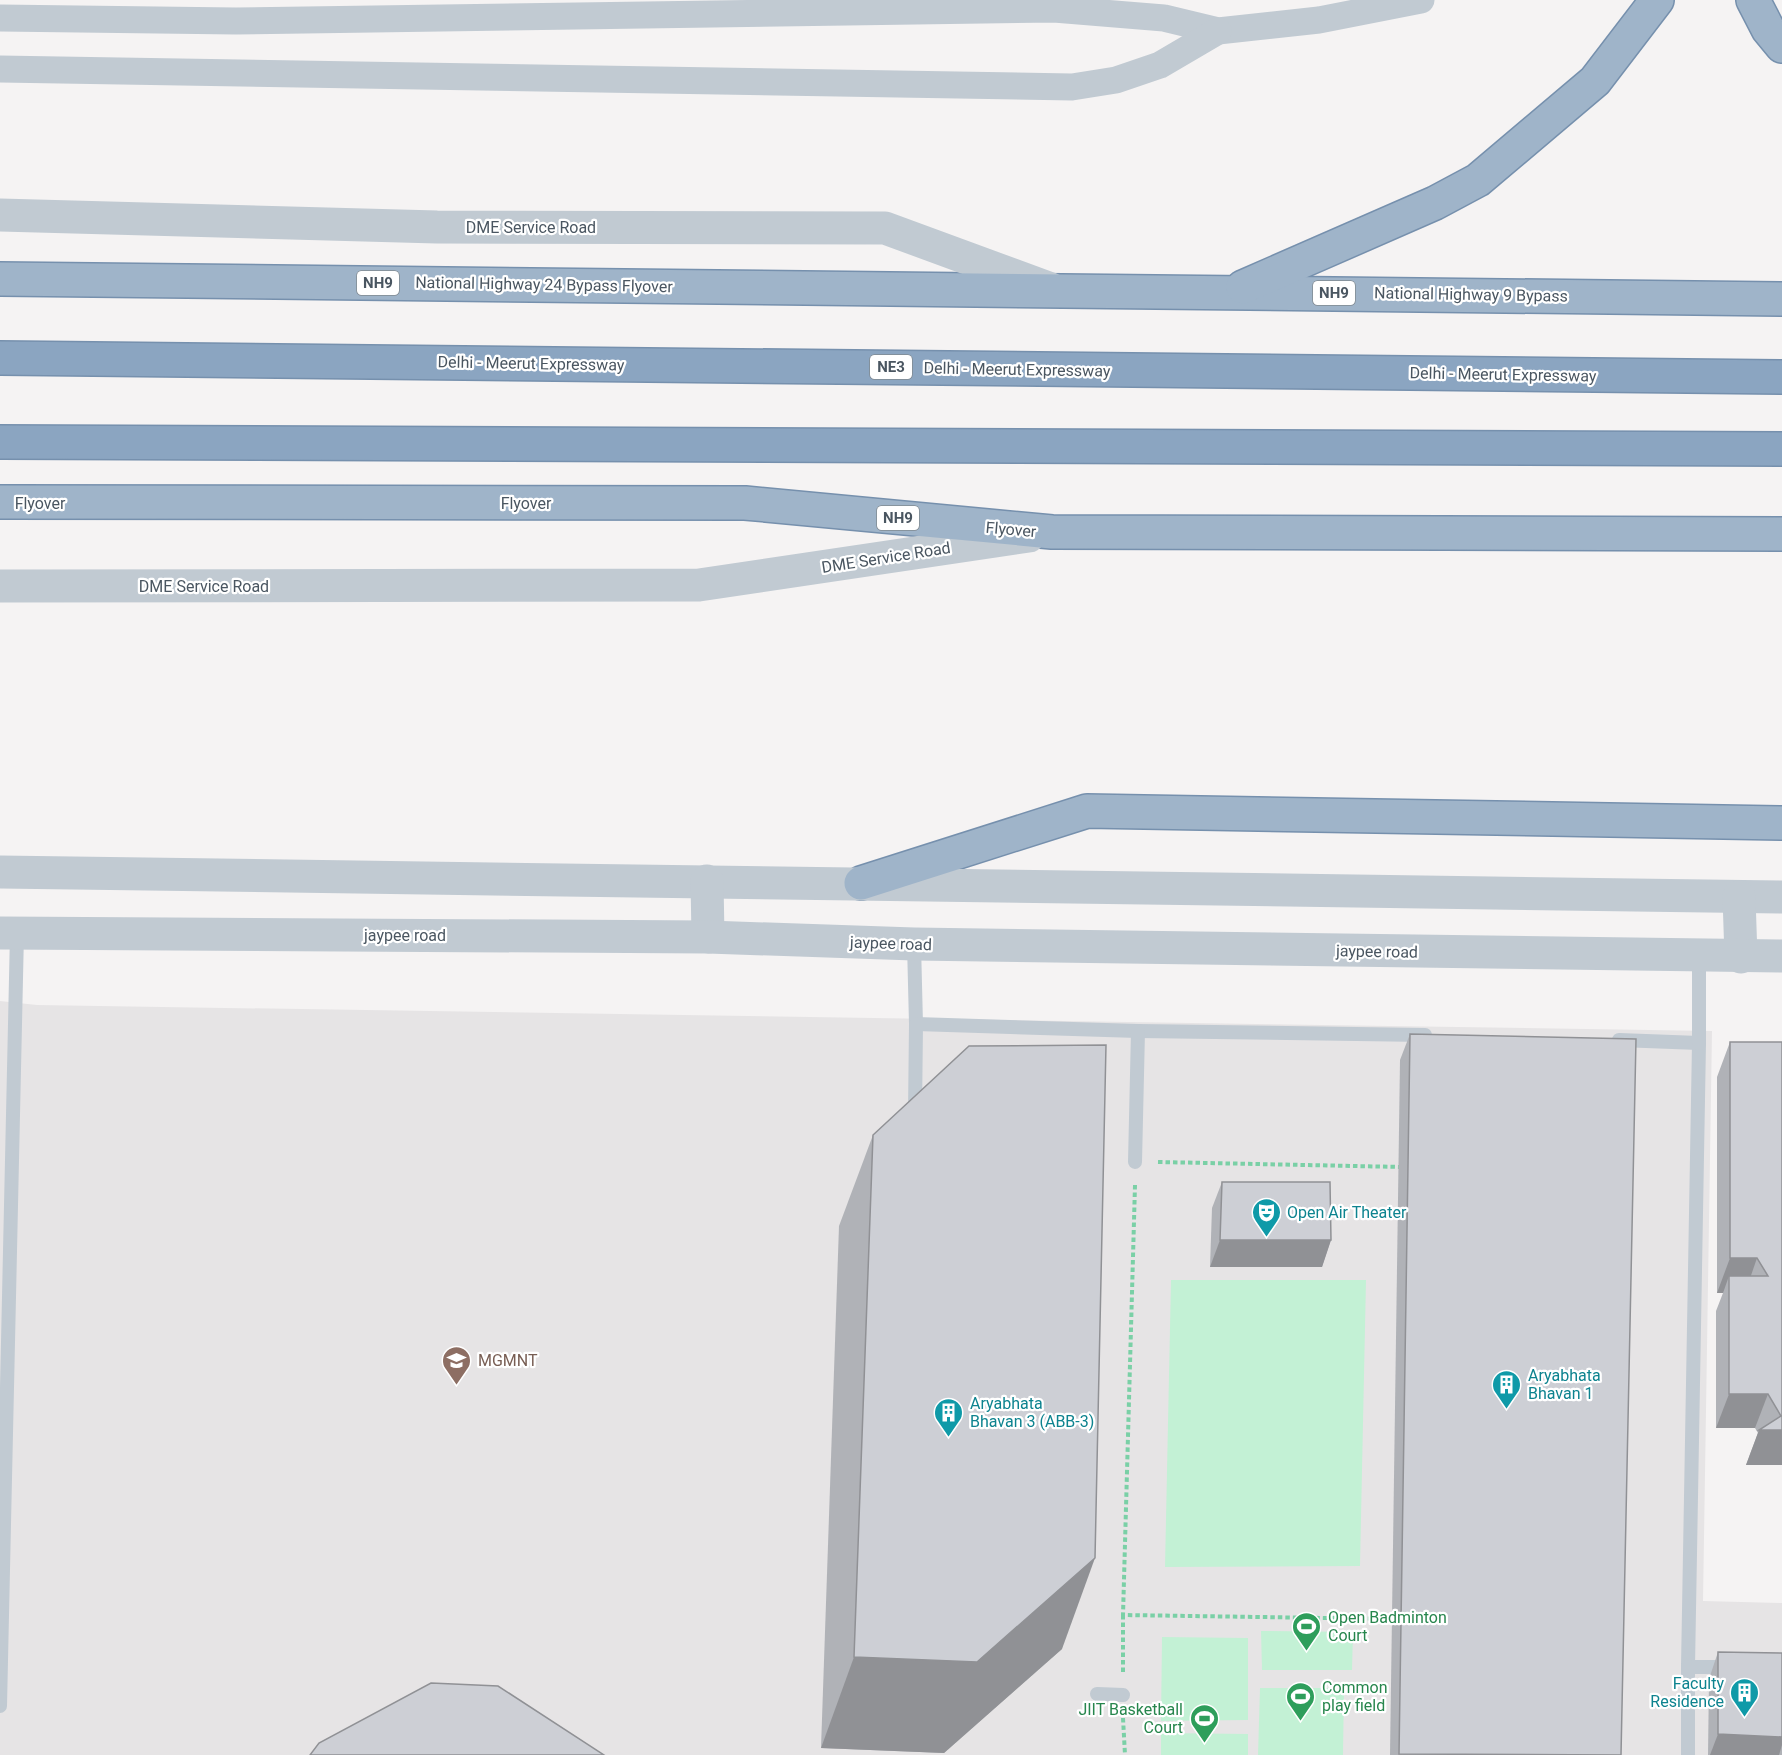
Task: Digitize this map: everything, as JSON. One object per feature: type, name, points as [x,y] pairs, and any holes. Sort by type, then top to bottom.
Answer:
[{"type":"highway","points":[[1753,0],[1768,29],[1782,46]]},
{"type":"highway","points":[[1234,291],[1435,203],[1478,180],[1595,81],[1648,4]]},
{"type":"highway","name":"National Highway 24 Bypass Flyover","points":[[0,279],[1051,289]]},
{"type":"highway","name":"National Highway 9 Bypass","points":[[1051,289],[1782,299]]},
{"type":"highway","name":"Delhi - Meerut Expressway","points":[[0,358],[1782,377]]},
{"type":"highway","points":[[0,442],[1782,449]]},
{"type":"highway","name":"Flyover","points":[[0,502],[745,503],[1052,532],[1782,534]]},
{"type":"highway","points":[[861,883],[1087,811],[1782,823]]},
{"type":"street","points":[[0,18],[236,21],[1054,9],[1164,18],[1218,31],[1319,20],[1420,0]]},
{"type":"street","points":[[0,69],[1072,87],[1116,80],[1160,65],[1218,31]]},
{"type":"street","name":"DME Service Road","points":[[0,215],[437,227],[885,228],[1051,289]]},
{"type":"street","name":"DME Service Road","points":[[0,586],[699,585],[1052,532]]},
{"type":"street","points":[[0,872],[1782,897]]},
{"type":"street","points":[[707,881],[708,937]]},
{"type":"street","points":[[1739,897],[1741,957]]},
{"type":"street","name":"jaypee road","points":[[8,933],[708,937],[914,944],[1782,956]]},
{"type":"lane","points":[[0,1706],[8,933]]},
{"type":"lane","points":[[914,944],[915,1131]]},
{"type":"lane","points":[[1688,1755],[1699,956]]},
{"type":"lane","points":[[916,1023],[1416,1040],[1440,1035]]},
{"type":"lane","points":[[1135,1162],[1138,1031]]},
{"type":"lane","points":[[1607,1040],[1699,1043]]},
{"type":"lane","points":[[1688,1667],[1747,1668]]},
{"type":"lane","points":[[1097,1694],[1123,1695]]},
{"type":"path","points":[[1408,1620],[1123,1616],[1135,1162],[1413,1167]]},
{"type":"shaded area","points":[[0,1001],[37,1005],[1712,1031],[1703,1601],[1782,1603],[1782,1755],[0,1755]]},
{"type":"green space","points":[[1171,1280],[1366,1280],[1360,1566],[1165,1567]]},
{"type":"green space","name":"Open Badminton Court","points":[[1261,1631],[1353,1632],[1352,1670],[1262,1670]]},
{"type":"green space","points":[[1162,1637],[1248,1638],[1248,1720],[1161,1721]]},
{"type":"green space","name":"Common play field","points":[[1260,1688],[1344,1688],[1343,1755],[1258,1755]]},
{"type":"green space","name":"JIIT Basketball Court","points":[[1161,1733],[1248,1734],[1248,1755],[1161,1755]]},
{"type":"building","name":"Aryabhata Bhavan 1","points":[[1410,1034],[1636,1039],[1621,1755],[1399,1754]]},
{"type":"building","points":[[1730,1042],[1782,1042],[1782,1430],[1759,1430],[1781,1416],[1768,1394],[1729,1394],[1729,1276],[1768,1276],[1757,1258],[1730,1258]]},
{"type":"building","name":"Aryabhata Bhavan 3 (ABB-3)","points":[[1106,1045],[1095,1558],[977,1662],[854,1657],[873,1135],[969,1046]]},
{"type":"building","points":[[1222,1182],[1330,1182],[1331,1240],[1220,1240]]},
{"type":"building","name":"Faculty Residence","points":[[1718,1652],[1782,1653],[1782,1737],[1718,1734]]},
{"type":"building","points":[[431,1683],[498,1686],[604,1755],[310,1755],[319,1743]]},
{"type":"place","name":"Open Air Theater","points":[[1266,1238]]},
{"type":"place","name":"MGMNT","points":[[457,1386]]},
{"type":"place","name":"Aryabhata Bhavan 1","points":[[1507,1410]]},
{"type":"place","name":"Aryabhata Bhavan 3 (ABB-3)","points":[[949,1438]]},
{"type":"place","name":"Open Badminton Court","points":[[1307,1652]]},
{"type":"place","name":"Faculty Residence","points":[[1745,1718]]},
{"type":"place","name":"Common play field","points":[[1301,1722]]},
{"type":"place","name":"JIIT Basketball Court","points":[[1204,1744]]}]
